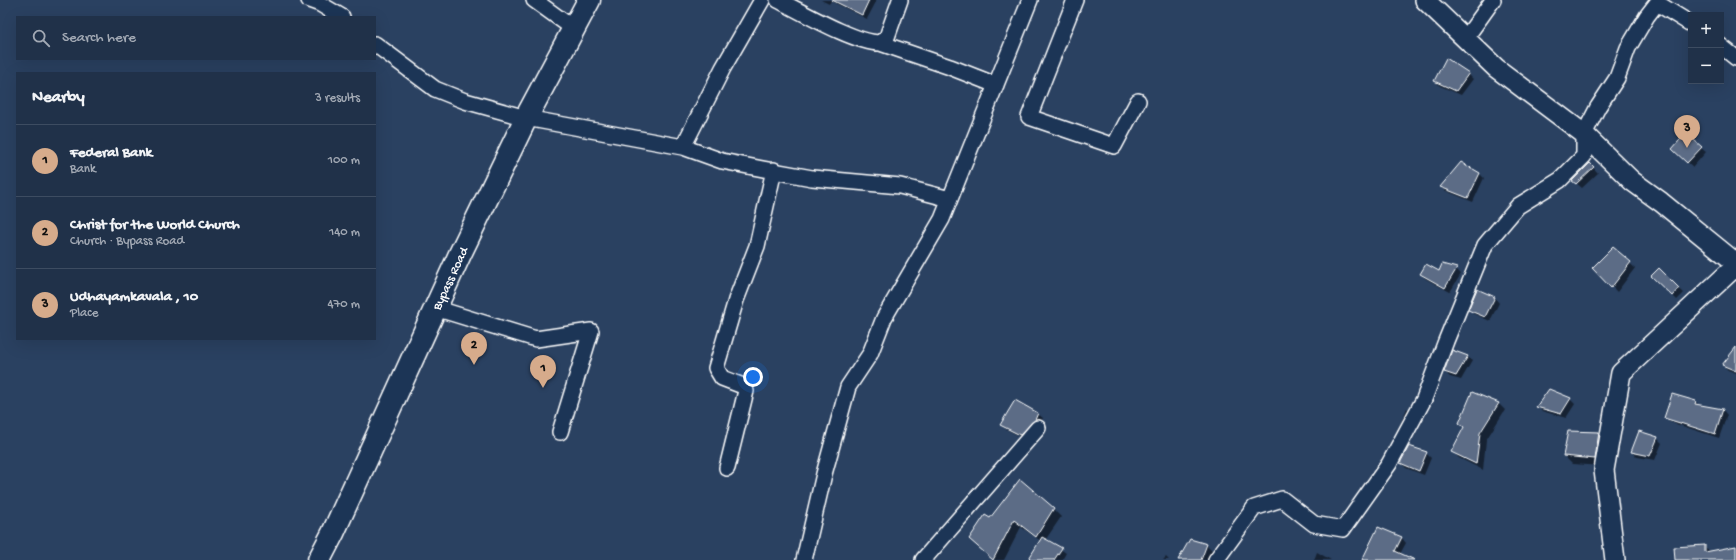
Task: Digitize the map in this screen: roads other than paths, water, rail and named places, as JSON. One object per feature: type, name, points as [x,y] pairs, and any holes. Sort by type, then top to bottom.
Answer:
[{"type":"main road","name":"Bypass Road","points":[[319,560],[334,533],[435,308],[526,118],[589,0]]},
{"type":"street","points":[[309,0],[320,4],[340,16]]},
{"type":"street","points":[[534,0],[574,29]]},
{"type":"street","points":[[683,147],[723,68],[762,0]]},
{"type":"street","points":[[778,0],[855,38],[871,43],[880,43],[950,67],[996,85]]},
{"type":"street","points":[[880,43],[887,37],[900,0]]},
{"type":"street","points":[[804,560],[824,474],[848,387],[870,354],[884,318],[942,219],[1030,0]]},
{"type":"street","points":[[1075,0],[1030,117],[1114,146],[1138,101]]},
{"type":"street","points":[[1425,0],[1496,68],[1584,134],[1632,180],[1736,263]]},
{"type":"street","points":[[1465,39],[1493,0]]},
{"type":"street","points":[[1216,560],[1254,508],[1282,499],[1314,524],[1343,529],[1389,464],[1424,398],[1485,245],[1518,206],[1560,180],[1584,156],[1584,134],[1598,107],[1617,78],[1628,48],[1647,16],[1658,2],[1688,22]]},
{"type":"street","points":[[376,45],[435,89],[465,101],[526,118],[683,147],[722,161],[812,178],[900,186],[950,199]]},
{"type":"street","points":[[1724,48],[1736,58]]},
{"type":"street","points":[[728,468],[746,391],[742,386],[722,378],[716,368],[736,300],[757,246],[774,170]]},
{"type":"street","points":[[1615,560],[1604,470],[1621,373],[1736,266]]},
{"type":"street","points":[[435,308],[536,339],[591,331],[560,432]]},
{"type":"street","points":[[922,560],[1038,428]]},
{"type":"place","name":"Udhayamkavala , 10","points":[[1687,148]]},
{"type":"place","name":"Christ for the World Church","points":[[474,365]]},
{"type":"place","name":"Federal Bank","points":[[543,388]]}]
